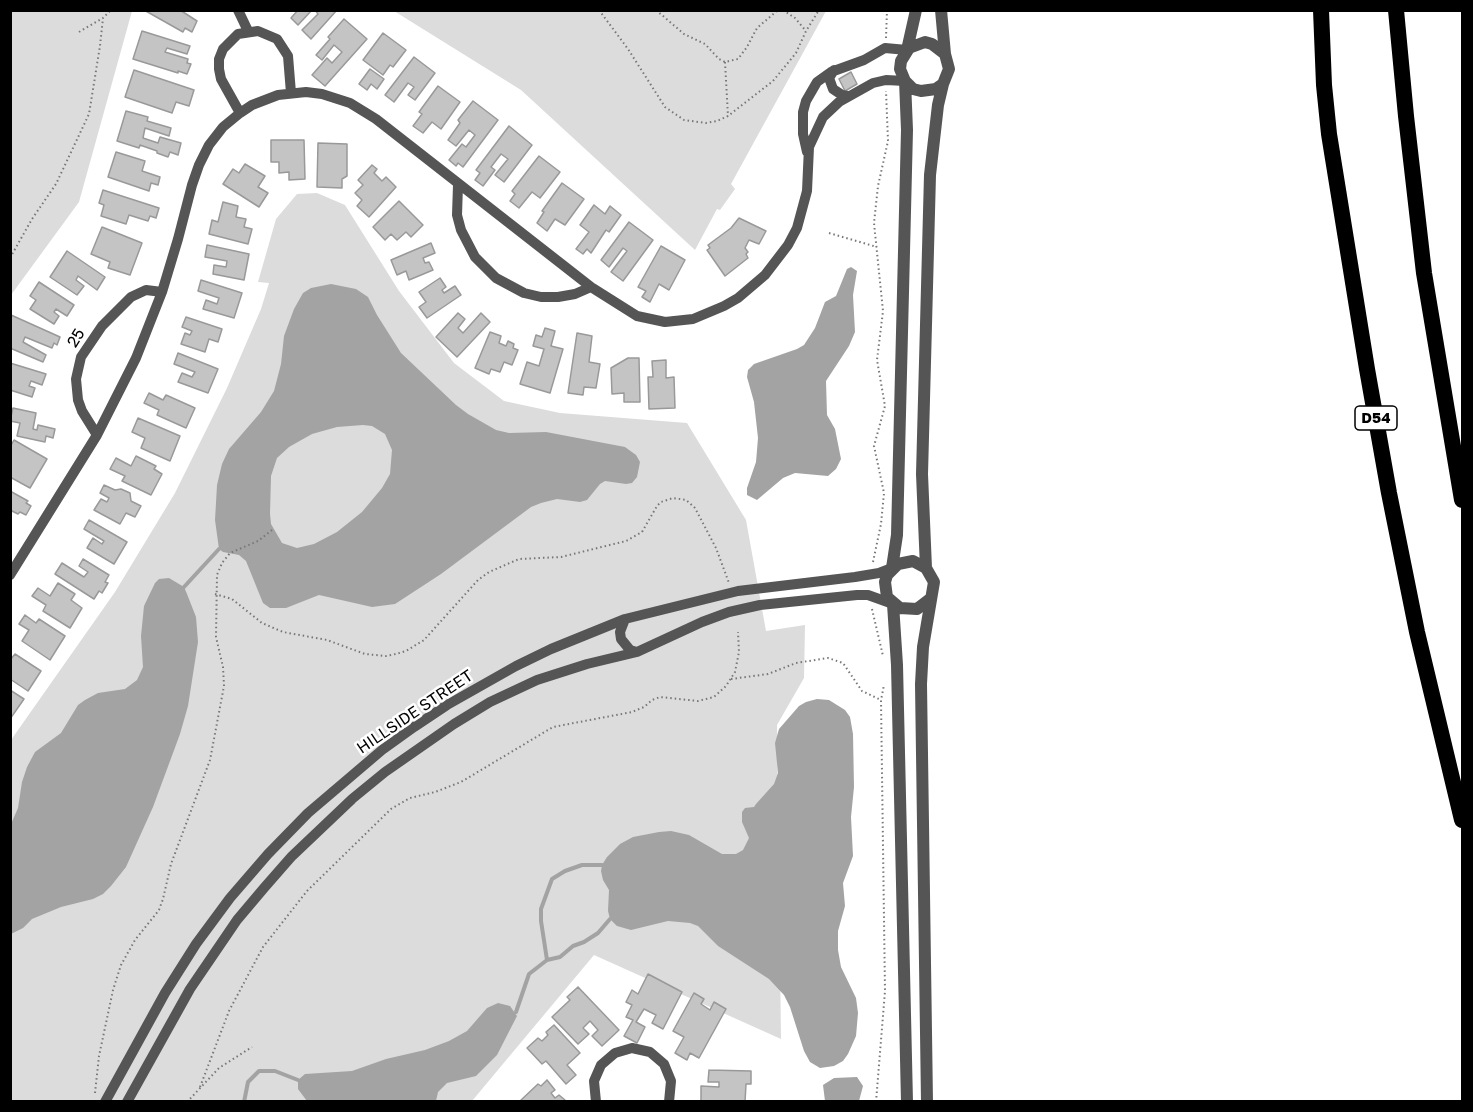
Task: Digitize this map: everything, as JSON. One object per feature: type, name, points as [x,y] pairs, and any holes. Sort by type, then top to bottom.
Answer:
[{"type":"highway","name":"D54","points":[[1321,10],[1324,85],[1329,134],[1367,369],[1417,632],[1462,820]]},
{"type":"highway","points":[[1396,10],[1424,273],[1462,500]]},
{"type":"street","points":[[238,10],[248,31]]},
{"type":"street","points":[[907,1101],[897,665],[893,604],[885,590],[885,582],[892,568],[897,536],[907,130],[905,81],[900,69],[916,10]]},
{"type":"street","points":[[927,1101],[921,684],[923,647],[934,582],[926,568],[922,474],[924,336],[931,164],[938,105],[949,69],[945,54],[941,10]]},
{"type":"street","points":[[240,113],[221,79],[219,69],[219,58],[223,49],[238,34],[248,31],[268,34],[283,47],[288,56],[291,93]]},
{"type":"street","points":[[808,159],[803,134],[803,112],[810,91],[817,82],[831,72],[864,60],[885,48],[907,50],[916,44],[925,42],[940,48],[945,54]]},
{"type":"street","points":[[831,72],[829,78],[833,89],[848,96]]},
{"type":"street","points":[[10,575],[97,435],[136,358],[162,292],[199,165],[216,136],[240,113],[264,100],[291,93],[306,92],[329,96],[363,110],[591,287],[637,316],[665,322],[693,319],[731,302],[765,275],[788,245],[803,210],[807,191],[808,159],[813,137],[823,117],[838,102],[879,81],[905,81],[921,91],[943,84]]},
{"type":"street","points":[[458,185],[457,215],[467,244],[484,268],[496,278],[524,293],[541,297],[575,294],[591,287]]},
{"type":"street","name":"25","points":[[97,435],[78,400],[76,379],[81,357],[102,326],[131,297],[146,290],[162,292]]},
{"type":"street","points":[[892,568],[905,561],[913,561],[926,568]]},
{"type":"street","name":"HILLSIDE STREET","points":[[105,1101],[165,993],[196,944],[249,876],[308,813],[382,750],[447,705],[498,675],[551,649],[625,620],[738,591],[855,577],[892,568]]},
{"type":"street","name":"HILLSIDE STREET","points":[[127,1101],[184,998],[237,920],[292,856],[352,799],[419,747],[497,698],[562,671],[637,652],[715,616],[760,604],[857,595],[868,595],[893,604]]},
{"type":"street","points":[[893,604],[908,610],[916,609],[930,599]]},
{"type":"street","points":[[625,620],[621,626],[621,639],[630,650],[637,652]]},
{"type":"street","points":[[596,1101],[594,1081],[601,1065],[615,1053],[632,1048],[650,1052],[664,1064],[671,1080],[669,1101]]},
{"type":"path","points":[[79,32],[103,18],[111,10]]},
{"type":"path","points":[[599,10],[628,49],[657,98],[673,115],[684,120],[706,123],[728,116],[782,73],[796,53],[819,10]]},
{"type":"path","points":[[656,10],[684,34],[705,44],[725,62],[738,59],[757,28],[778,10]]},
{"type":"path","points":[[783,10],[795,18],[806,31]]},
{"type":"path","points":[[10,258],[32,219],[56,184],[87,120],[94,91],[103,18]]},
{"type":"path","points":[[725,62],[728,116]]},
{"type":"path","points":[[829,233],[877,247]]},
{"type":"path","points":[[215,594],[232,599],[262,623],[283,632],[327,640],[365,654],[386,656],[396,654],[424,640],[478,580],[489,572],[519,559],[561,557],[626,541],[642,532],[657,506],[673,498],[686,500],[695,508],[716,548],[729,583],[721,584]]},
{"type":"path","points":[[94,1101],[99,1056],[113,990],[121,965],[135,940],[159,910],[171,864],[210,760],[224,686],[223,667],[216,637],[217,575],[226,558],[236,549],[263,538],[272,530]]},
{"type":"path","points":[[200,1087],[229,1011],[263,947],[307,891],[391,809],[410,798],[461,782],[553,727],[632,712],[660,697],[706,700],[720,692],[735,672],[739,652],[738,632]]},
{"type":"path","points":[[731,679],[768,674],[796,663],[828,658],[843,663],[862,691],[881,700]]},
{"type":"path","points":[[187,1101],[229,1060],[252,1047]]},
{"type":"shaded area","points":[[11,10],[132,11],[79,202],[11,295]]},
{"type":"shaded area","points":[[394,11],[826,11],[731,184],[735,189],[720,210],[717,209],[695,250],[521,90]]},
{"type":"shaded area","points":[[317,193],[345,205],[399,291],[454,363],[504,401],[560,413],[687,423],[746,520],[766,631],[805,625],[804,678],[777,725],[781,1039],[594,955],[472,1101],[11,1102],[11,740],[115,592],[175,493],[227,388],[261,309],[269,283],[258,282],[276,219],[297,194]]},
{"type":"shaded area","points":[[851,267],[857,271],[853,295],[855,332],[849,346],[826,381],[827,415],[835,429],[841,459],[836,469],[828,476],[795,473],[783,478],[757,500],[747,495],[747,488],[756,462],[758,438],[754,402],[747,377],[748,370],[754,364],[804,345],[815,328],[825,302],[836,296],[847,269]]},
{"type":"shaded area","points":[[331,284],[356,289],[368,297],[401,353],[468,414],[496,430],[509,433],[546,432],[625,447],[636,455],[640,462],[637,477],[632,483],[626,484],[605,481],[587,500],[580,502],[557,499],[531,507],[441,574],[395,604],[372,607],[319,595],[286,608],[270,608],[263,603],[246,561],[239,555],[219,549],[215,520],[217,485],[222,464],[229,449],[261,412],[274,391],[281,364],[284,336],[303,293],[311,288]],"holes":[[[372,426],[385,434],[392,450],[390,474],[382,488],[362,512],[337,532],[314,544],[297,548],[282,543],[271,524],[270,514],[271,476],[277,458],[289,447],[312,434],[337,427]]]},
{"type":"shaded area","points":[[169,578],[184,587],[196,617],[198,642],[188,706],[153,807],[126,867],[103,894],[32,919],[23,928],[11,934],[11,824],[18,808],[27,767],[35,752],[61,733],[78,705],[98,693],[125,689],[137,680],[143,667],[141,636],[144,606],[155,583],[159,579]]},
{"type":"shaded area","points":[[817,699],[829,700],[845,710],[850,717],[853,734],[854,787],[851,817],[853,856],[843,883],[845,906],[838,931],[838,950],[841,967],[856,998],[858,1013],[856,1036],[848,1054],[843,1061],[834,1066],[820,1068],[810,1062],[804,1051],[790,1007],[784,995],[769,979],[718,946],[698,926],[690,923],[668,921],[631,930],[617,926],[610,919],[609,890],[601,871],[607,857],[620,844],[633,837],[659,832],[671,831],[689,835],[722,854],[736,854],[743,850],[749,838],[742,822],[742,812],[745,808],[754,807],[774,784],[778,773],[775,743],[779,729],[799,706]]},
{"type":"shaded area","points":[[498,1003],[510,1006],[517,1016],[497,1055],[476,1076],[447,1083],[438,1092],[436,1101],[307,1101],[298,1089],[298,1080],[305,1074],[352,1071],[449,1041],[467,1031],[487,1008]]},
{"type":"shaded area","points":[[857,1077],[863,1086],[859,1101],[825,1101],[823,1085],[834,1078]]},
{"type":"building","points":[[144,10],[180,10],[197,21],[192,32],[185,28],[183,32]]},
{"type":"building","points":[[298,10],[312,10],[298,25],[291,18]]},
{"type":"building","points":[[315,10],[337,10],[311,39],[302,30],[318,14]]},
{"type":"building","points":[[344,19],[367,39],[325,86],[312,75],[327,58],[332,63],[342,52],[334,45],[322,60],[316,55]]},
{"type":"building","points":[[142,31],[190,46],[187,54],[167,48],[165,52],[188,59],[187,63],[191,64],[187,74],[133,59]]},
{"type":"building","points":[[383,33],[406,50],[393,67],[390,65],[383,75],[363,60]]},
{"type":"building","points":[[414,57],[435,73],[415,100],[408,95],[414,87],[408,83],[394,102],[385,95]]},
{"type":"building","points":[[370,69],[384,79],[377,89],[371,84],[367,90],[359,84]]},
{"type":"building","points":[[134,70],[194,90],[189,106],[176,102],[172,113],[125,97]]},
{"type":"building","points":[[851,72],[857,84],[845,91],[839,79]]},
{"type":"building","points":[[438,86],[460,102],[441,129],[432,122],[423,133],[413,126],[422,114],[419,112]]},
{"type":"building","points":[[473,101],[498,120],[463,167],[458,163],[456,166],[449,160],[462,144],[466,147],[475,135],[469,130],[456,146],[448,140],[460,123],[458,120]]},
{"type":"building","points":[[126,111],[148,117],[147,121],[171,128],[169,136],[145,128],[143,138],[158,143],[160,137],[181,143],[178,155],[170,152],[168,157],[140,145],[139,148],[117,141]]},
{"type":"building","points":[[509,126],[532,145],[504,182],[495,175],[508,159],[501,154],[491,167],[495,170],[483,186],[475,180],[480,173],[476,170]]},
{"type":"building","points":[[271,140],[304,140],[305,179],[289,180],[289,172],[279,173],[279,162],[271,162]]},
{"type":"building","points":[[318,143],[347,144],[347,176],[342,179],[342,188],[317,187]]},
{"type":"building","points":[[116,152],[145,161],[142,171],[160,177],[158,185],[151,183],[149,191],[108,177]]},
{"type":"building","points":[[539,156],[560,172],[540,198],[532,192],[519,208],[510,201],[515,194],[512,191]]},
{"type":"building","points":[[245,164],[265,176],[258,187],[268,193],[259,207],[223,184],[233,169],[239,173]]},
{"type":"building","points":[[372,165],[377,169],[374,173],[382,181],[386,177],[396,187],[369,217],[357,206],[362,200],[355,193],[363,185],[358,180]]},
{"type":"building","points":[[562,183],[584,199],[565,225],[555,219],[547,231],[537,223],[544,212],[542,211]]},
{"type":"building","points":[[103,190],[159,208],[156,218],[150,216],[148,221],[129,215],[126,224],[101,216],[104,205],[99,203]]},
{"type":"building","points":[[399,201],[423,225],[411,237],[406,232],[397,240],[391,234],[385,240],[373,227]]},
{"type":"building","points":[[223,202],[238,206],[236,217],[246,219],[244,227],[252,229],[248,244],[209,234],[212,220],[218,222]]},
{"type":"building","points":[[594,205],[605,214],[610,206],[621,215],[609,232],[606,230],[591,253],[587,249],[583,254],[576,249],[589,232],[580,225]]},
{"type":"building","points":[[739,218],[766,231],[759,244],[749,240],[745,248],[748,258],[725,276],[707,250],[710,248],[708,245],[731,228]]},
{"type":"building","points":[[629,222],[653,240],[623,281],[611,272],[627,251],[623,248],[609,267],[601,260]]},
{"type":"building","points":[[102,227],[142,243],[130,275],[108,268],[110,262],[91,254]]},
{"type":"building","points":[[431,243],[435,253],[423,258],[425,263],[429,262],[433,270],[409,280],[406,271],[397,275],[391,260]]},
{"type":"building","points":[[207,245],[249,254],[244,280],[213,274],[214,265],[226,267],[227,261],[205,257]]},
{"type":"building","points":[[661,246],[685,260],[669,290],[659,284],[650,302],[642,297],[646,291],[638,287]]},
{"type":"building","points":[[67,251],[105,277],[97,290],[78,276],[76,280],[84,286],[77,295],[50,277]]},
{"type":"building","points":[[440,278],[446,287],[442,290],[444,293],[455,286],[461,295],[427,318],[419,307],[426,302],[419,292]]},
{"type":"building","points":[[201,280],[242,293],[234,318],[203,309],[206,300],[217,304],[219,298],[198,291]]},
{"type":"building","points":[[39,282],[74,305],[67,316],[56,309],[54,312],[59,316],[54,324],[30,309],[36,300],[30,296]]},
{"type":"building","points":[[458,313],[465,319],[458,328],[463,333],[481,313],[490,322],[457,357],[436,337]]},
{"type":"building","points":[[11,315],[60,337],[57,345],[54,343],[52,348],[25,337],[23,342],[46,355],[43,362],[10,348]]},
{"type":"building","points":[[186,317],[222,329],[218,342],[209,339],[205,352],[181,344],[185,333],[190,335],[192,331],[182,327]]},
{"type":"building","points":[[545,328],[555,331],[551,346],[563,349],[550,393],[520,384],[527,362],[539,366],[544,349],[533,346],[536,335],[542,337]]},
{"type":"building","points":[[490,332],[501,336],[499,343],[506,346],[508,341],[514,344],[513,348],[518,350],[512,365],[504,362],[500,372],[491,369],[489,374],[475,368]]},
{"type":"building","points":[[577,333],[592,336],[589,362],[600,364],[596,388],[584,387],[583,395],[568,393]]},
{"type":"building","points":[[178,353],[218,369],[208,393],[178,382],[182,373],[192,377],[195,372],[174,364]]},
{"type":"building","points":[[628,358],[639,358],[640,402],[624,402],[624,393],[612,394],[611,368]]},
{"type":"building","points":[[666,360],[666,378],[674,377],[675,408],[649,409],[648,377],[653,377],[652,361]]},
{"type":"building","points":[[10,363],[46,374],[42,385],[31,381],[29,386],[35,388],[32,397],[10,390]]},
{"type":"building","points":[[149,393],[163,400],[166,395],[195,408],[186,428],[157,415],[159,410],[144,403]]},
{"type":"building","points":[[13,408],[36,413],[33,429],[37,430],[38,425],[55,429],[53,438],[46,436],[45,442],[17,436],[20,423],[10,421]]},
{"type":"building","points":[[138,418],[180,436],[170,461],[141,448],[145,438],[132,432]]},
{"type":"building","points":[[14,440],[47,459],[30,488],[10,477],[10,447]]},
{"type":"building","points":[[136,456],[156,466],[154,469],[162,474],[151,495],[122,481],[125,476],[110,469],[116,458],[131,466]]},
{"type":"building","points":[[104,485],[130,493],[131,501],[141,506],[135,517],[126,513],[120,524],[94,510],[101,499],[107,502],[109,498],[100,493]]},
{"type":"building","points":[[10,491],[28,501],[26,503],[31,506],[26,515],[10,510]]},
{"type":"building","points":[[89,520],[127,542],[114,564],[87,548],[93,538],[102,544],[104,541],[84,529]]},
{"type":"building","points":[[83,559],[109,575],[105,582],[108,583],[102,593],[99,591],[94,599],[55,574],[62,563],[84,577],[88,572],[79,566]]},
{"type":"building","points":[[58,583],[75,594],[71,600],[82,608],[70,628],[43,611],[46,605],[32,596],[38,588],[50,596]]},
{"type":"building","points":[[25,615],[36,623],[39,619],[65,636],[50,660],[22,641],[29,630],[19,624]]},
{"type":"building","points":[[15,654],[41,671],[28,691],[10,679],[10,660]]},
{"type":"building","points":[[10,690],[24,699],[10,719]]},
{"type":"building","points":[[648,974],[682,992],[663,1029],[652,1023],[656,1015],[644,1009],[636,1022],[645,1027],[637,1043],[624,1036],[633,1020],[626,1017],[632,1005],[626,1002],[632,990],[638,994]]},
{"type":"building","points":[[578,987],[619,1030],[602,1046],[592,1036],[598,1030],[590,1021],[583,1028],[589,1034],[578,1044],[552,1017],[570,1000],[567,997]]},
{"type":"building","points":[[694,993],[704,999],[701,1004],[710,1010],[714,1002],[726,1009],[699,1058],[690,1053],[687,1060],[675,1053],[684,1037],[673,1031]]},
{"type":"building","points":[[554,1025],[580,1053],[567,1065],[576,1075],[566,1084],[546,1061],[542,1064],[527,1048],[538,1038],[542,1041],[548,1035],[546,1032]]},
{"type":"building","points":[[709,1070],[751,1071],[751,1084],[746,1084],[745,1102],[701,1102],[701,1086],[719,1087],[719,1082],[708,1082]]},
{"type":"building","points":[[547,1080],[555,1090],[551,1093],[555,1098],[559,1095],[565,1100],[563,1102],[520,1101],[538,1084],[541,1086]]},
{"type":"waterway","points":[[184,587],[219,549]]},
{"type":"waterway","points":[[516,1012],[529,974],[547,960],[541,909],[552,879],[582,865],[602,865]]},
{"type":"waterway","points":[[547,960],[560,957],[573,946],[598,933],[610,919]]},
{"type":"waterway","points":[[244,1102],[248,1082],[259,1071],[275,1071],[298,1080]]}]
